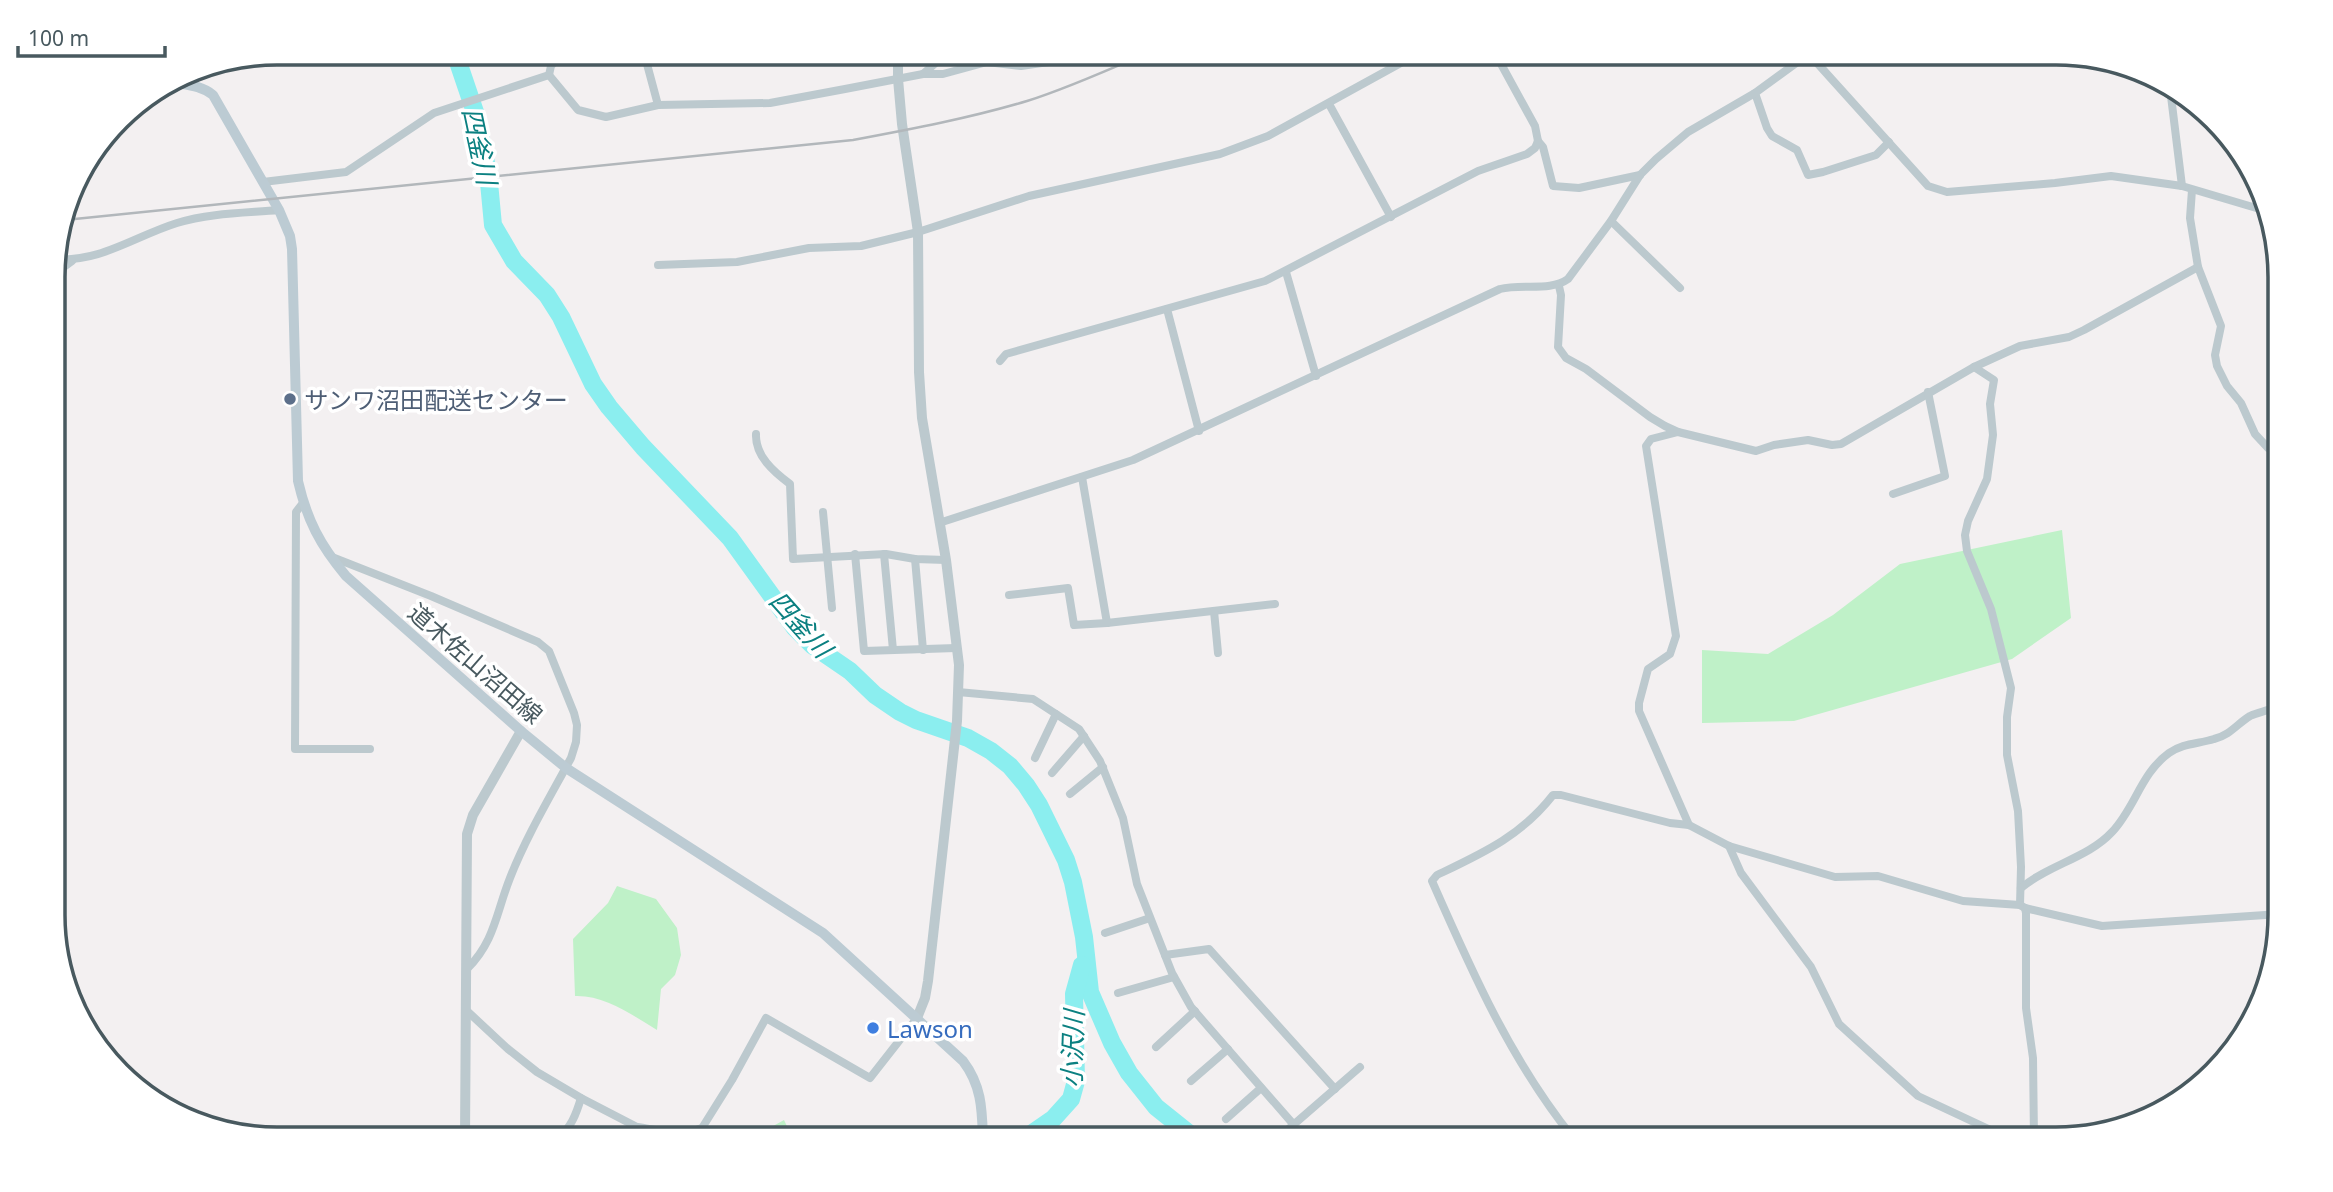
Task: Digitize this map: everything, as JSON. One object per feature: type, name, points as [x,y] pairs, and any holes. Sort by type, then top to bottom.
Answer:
[{"type":"main road","name":"道木佐山沼田線","points":[[187,85],[208,90],[213,95],[279,210],[290,236],[298,481],[315,534],[329,556],[346,576],[566,768],[823,933],[956,1053],[970,1071],[981,1098],[982,1127]]},
{"type":"street","points":[[549,75],[552,65]]},
{"type":"street","points":[[647,65],[657,105]]},
{"type":"street","points":[[703,1127],[766,1018],[870,1078],[917,1018],[926,990],[957,721],[958,665],[946,560],[922,418],[918,232],[898,65]]},
{"type":"street","points":[[923,74],[933,65]]},
{"type":"street","points":[[549,75],[578,110],[606,117],[657,105],[770,103],[923,74],[943,74],[976,65]]},
{"type":"street","points":[[658,265],[737,262],[809,248],[861,246],[918,232],[1029,196],[1220,154],[1268,136],[1396,65]]},
{"type":"street","points":[[1501,65],[1535,126],[1553,186],[1579,188],[1640,175]]},
{"type":"street","points":[[939,523],[1133,460],[1500,289],[1513,285],[1559,286],[1568,279],[1611,221],[1640,175],[1688,132],[1755,93],[1794,65]]},
{"type":"street","points":[[1821,65],[1928,186],[1936,190],[1947,192],[2111,176],[2182,186],[2256,208]]},
{"type":"street","points":[[263,181],[346,172],[434,113],[549,75]]},
{"type":"street","points":[[1755,93],[1772,136],[1797,150],[1808,175],[1876,155],[1889,142]]},
{"type":"street","points":[[2171,99],[2182,186]]},
{"type":"street","points":[[1329,104],[1391,217]]},
{"type":"street","points":[[1000,361],[1006,354],[1249,287],[1286,272],[1478,171],[1527,154],[1535,148],[1538,141]]},
{"type":"street","points":[[2192,190],[2190,218],[2198,267],[2221,326],[2216,351],[2217,366],[2227,386],[2241,403],[2255,435],[2268,448]]},
{"type":"street","points":[[65,260],[101,254],[187,220],[279,210]]},
{"type":"street","points":[[1611,221],[1680,288]]},
{"type":"street","points":[[65,266],[72,261]]},
{"type":"street","points":[[1559,286],[1561,295],[1558,347],[1561,355],[1586,369],[1650,417],[1678,432],[1756,451],[1774,444],[1808,440],[1841,444],[1974,367],[2020,346],[2069,337],[2198,267]]},
{"type":"street","points":[[1286,272],[1316,376]]},
{"type":"street","points":[[1167,309],[1199,431]]},
{"type":"street","points":[[1974,367],[1994,380],[1990,404],[1993,435],[1987,479],[1968,521],[1965,535],[1967,551],[1991,609],[2011,688],[2007,718],[2007,755],[2018,810],[2034,1127]]},
{"type":"street","points":[[1893,494],[1945,476],[1928,392]]},
{"type":"street","points":[[1678,432],[1651,439],[1646,446],[1676,640],[1670,654],[1648,669],[1638,706],[1643,724],[1689,825]]},
{"type":"street","points":[[756,434],[756,444],[772,471],[790,484],[793,559],[884,554],[946,560]]},
{"type":"street","points":[[1082,477],[1107,624]]},
{"type":"street","points":[[303,503],[296,512],[295,749],[370,749]]},
{"type":"street","points":[[822,512],[832,608]]},
{"type":"street","points":[[855,554],[864,651],[956,648]]},
{"type":"street","points":[[884,554],[893,650]]},
{"type":"street","points":[[329,556],[538,642],[549,651],[577,725],[576,742],[566,768],[510,877],[488,942],[481,955],[467,969]]},
{"type":"street","points":[[915,559],[923,650]]},
{"type":"street","points":[[1009,595],[1068,588],[1074,625],[1107,624],[1275,604]]},
{"type":"street","points":[[1213,611],[1218,653]]},
{"type":"street","points":[[958,692],[1033,699],[1079,729],[1102,767],[1123,818],[1137,884],[1174,976],[1195,1011],[1294,1125]]},
{"type":"street","points":[[2021,888],[2034,877],[2095,846],[2111,833],[2144,780],[2169,753],[2188,744],[2221,737],[2249,717],[2268,711]]},
{"type":"street","points":[[1035,758],[1056,714]]},
{"type":"street","points":[[465,1127],[467,834],[473,815],[521,731]]},
{"type":"street","points":[[1052,773],[1084,736]]},
{"type":"street","points":[[1070,794],[1102,767]]},
{"type":"street","points":[[1565,1127],[1519,1063],[1468,964],[1432,881],[1437,875],[1505,841],[1539,813],[1553,795],[1670,823],[1689,825],[1729,846],[1835,877],[1878,876],[1963,901],[2022,907],[2102,926],[2268,916]]},
{"type":"street","points":[[1729,846],[1741,873],[1811,967],[1839,1024],[1918,1096],[1984,1127]]},
{"type":"street","points":[[1105,933],[1150,918]]},
{"type":"street","points":[[1165,955],[1209,948],[1335,1089]]},
{"type":"street","points":[[1118,993],[1174,976]]},
{"type":"street","points":[[466,1010],[525,1063],[581,1098],[637,1127]]},
{"type":"street","points":[[1156,1047],[1195,1011]]},
{"type":"street","points":[[1191,1082],[1228,1049]]},
{"type":"street","points":[[1292,1127],[1360,1067]]},
{"type":"street","points":[[1226,1119],[1261,1088]]},
{"type":"street","points":[[568,1127],[575,1118],[581,1098]]},
{"type":"green space","points":[[2062,530],[2071,618],[2012,659],[1794,721],[1702,723],[1702,650],[1768,654],[1833,615],[1900,564]]},
{"type":"green space","points":[[617,886],[656,899],[677,928],[681,955],[675,975],[661,989],[657,1030],[608,1002],[575,996],[573,939],[608,903]]},
{"type":"green space","points":[[784,1120],[787,1127],[771,1127]]},
{"type":"waterway","name":"四釜川","points":[[459,65],[476,115],[488,172],[493,225],[514,261],[547,295],[561,317],[593,384],[643,447],[730,538],[795,628],[812,645],[850,671],[875,695],[900,712],[968,738],[991,751],[1010,766],[1026,785],[1066,860],[1084,937],[1090,992],[1112,1043],[1129,1073],[1156,1107],[1181,1127]]},
{"type":"waterway","name":"小沢川","points":[[1041,1127],[1053,1119],[1071,1099],[1076,1081],[1074,994],[1082,965]]},
{"type":"railway","points":[[73,219],[853,140],[962,118],[1027,101],[1119,65]]},
{"type":"place","name":"サンワ沼田配送センター","points":[[290,399]]},
{"type":"place","name":"Lawson","points":[[873,1028]]}]
